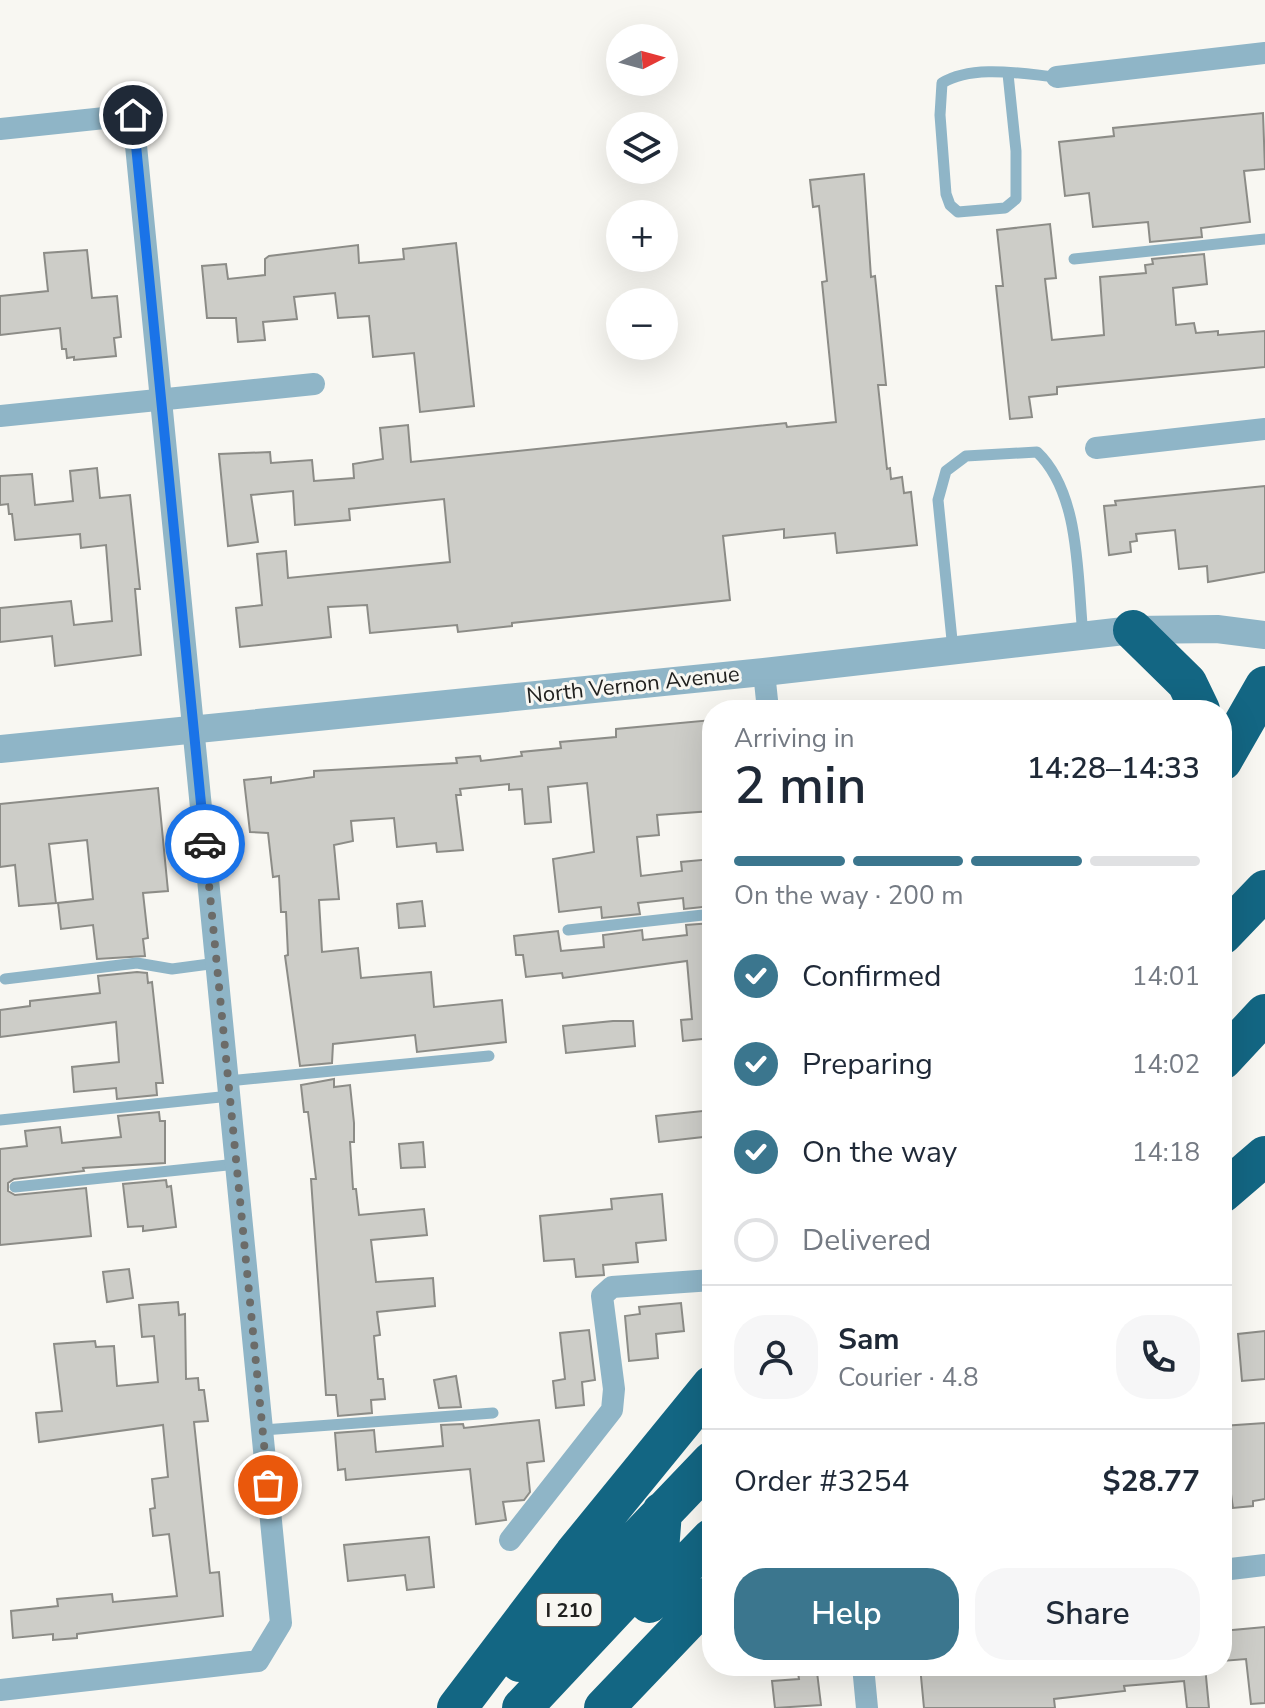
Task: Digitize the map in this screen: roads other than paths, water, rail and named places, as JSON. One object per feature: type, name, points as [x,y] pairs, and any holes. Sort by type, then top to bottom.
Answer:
[{"type":"highway","points":[[1133,630],[1187,683],[1195,700]]},
{"type":"highway","points":[[1232,744],[1265,686]]},
{"type":"highway","points":[[1232,925],[1265,890]]},
{"type":"highway","points":[[1232,1049],[1265,1014]]},
{"type":"highway","points":[[1232,1184],[1265,1156]]},
{"type":"highway","points":[[457,1708],[574,1554],[702,1397]]},
{"type":"highway","name":"I 210","points":[[476,1708],[702,1471]]},
{"type":"highway","points":[[522,1708],[658,1563],[662,1512]]},
{"type":"highway","points":[[550,1708],[702,1548]]},
{"type":"highway","points":[[615,1697],[702,1606]]},
{"type":"highway","points":[[615,1697],[702,1642]]},
{"type":"street","points":[[1057,77],[1265,53]]},
{"type":"street","points":[[0,129],[133,115],[281,1623],[258,1661],[0,1690]]},
{"type":"street","points":[[0,416],[314,384]]},
{"type":"street","points":[[1096,448],[1265,429]]},
{"type":"street","name":"North Vernon Avenue","points":[[0,749],[764,672],[1133,630],[1217,629],[1265,635]]},
{"type":"street","points":[[764,672],[767,700]]},
{"type":"street","points":[[510,1540],[612,1410],[614,1389],[602,1296],[612,1287],[702,1281]]},
{"type":"street","points":[[1232,1569],[1265,1565]]},
{"type":"street","points":[[864,1676],[867,1708]]},
{"type":"lane","points":[[1008,74],[1016,151],[1016,199],[1005,208],[958,212],[950,205],[946,194],[940,115],[942,83],[968,74],[1008,74],[1057,77]]},
{"type":"lane","points":[[1074,259],[1265,239]]},
{"type":"lane","points":[[953,650],[938,500],[946,471],[966,456],[1037,452],[1051,465],[1068,501],[1084,636]]},
{"type":"lane","points":[[568,930],[702,915]]},
{"type":"lane","points":[[5,979],[137,963],[172,969],[217,963]]},
{"type":"lane","points":[[0,1120],[489,1056]]},
{"type":"lane","points":[[15,1187],[237,1164]]},
{"type":"lane","points":[[263,1430],[493,1413]]}]
